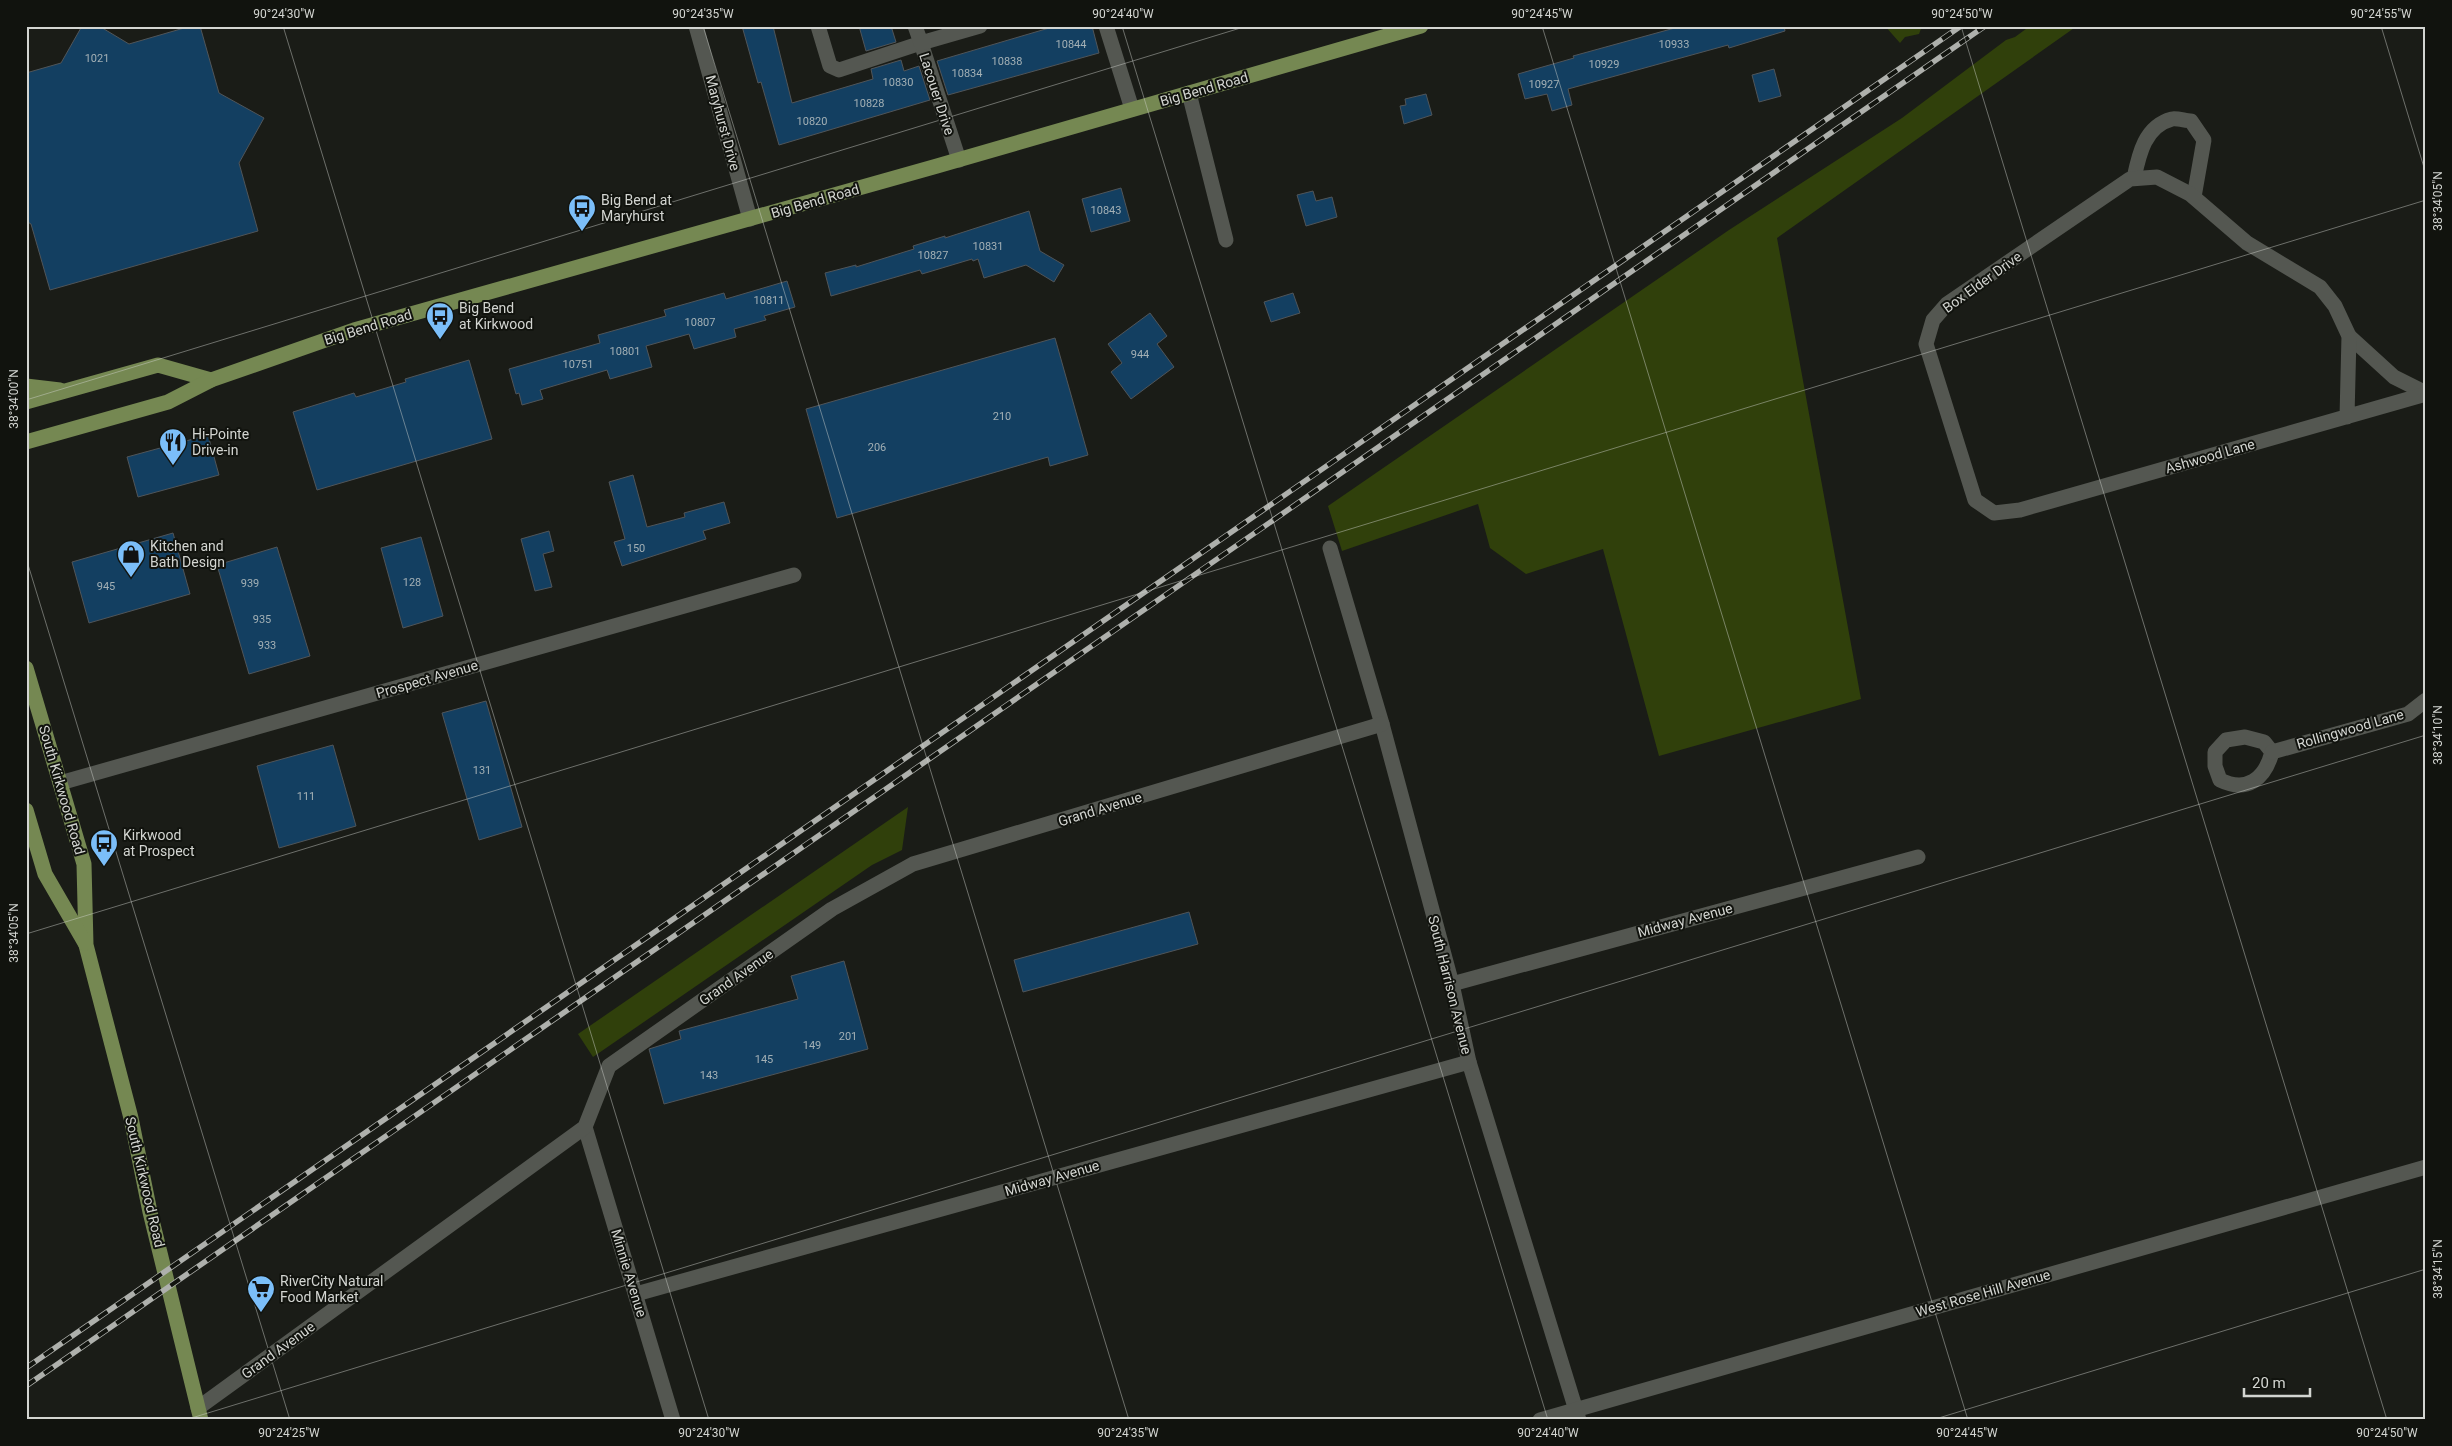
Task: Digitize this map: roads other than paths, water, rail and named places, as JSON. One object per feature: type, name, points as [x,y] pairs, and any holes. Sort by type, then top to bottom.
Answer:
[{"type":"main road","name":"Big Bend Road","points":[[28,443],[168,402],[211,380],[354,330],[959,160],[1421,26]]},
{"type":"main road","points":[[26,402],[158,365],[211,380]]},
{"type":"main road","points":[[26,386],[66,391]]},
{"type":"main road","name":"South Kirkwood Road","points":[[26,668],[84,864],[86,945],[129,1109],[150,1212],[199,1414]]},
{"type":"main road","name":"South Kirkwood Road","points":[[26,810],[45,874],[86,945]]},
{"type":"street","name":"Maryhurst Drive","points":[[696,26],[750,219]]},
{"type":"street","name":"Lacouer Drive","points":[[818,26],[830,66],[839,70],[921,44],[959,160]]},
{"type":"street","points":[[916,26],[921,44],[980,26]]},
{"type":"street","points":[[1106,26],[1132,109]]},
{"type":"street","points":[[1189,93],[1226,240]]},
{"type":"street","points":[[2194,197],[2204,140],[2191,121],[2173,118],[2152,130],[2140,148],[2134,178],[2156,177],[2194,197],[2247,243],[2320,287],[2335,306],[2349,336],[2394,377],[2426,394]]},
{"type":"street","name":"Box Elder Drive","points":[[1994,513],[1975,500],[1965,472],[1926,344],[1933,320],[1947,304],[2134,178]]},
{"type":"street","points":[[2347,417],[2349,336]]},
{"type":"street","name":"Ashwood Lane","points":[[1994,513],[2020,510],[2426,394]]},
{"type":"street","name":"South Harrison Avenue","points":[[1330,548],[1382,724],[1452,984],[1469,1062],[1578,1414]]},
{"type":"street","name":"Prospect Avenue","points":[[60,782],[794,575]]},
{"type":"street","name":"Rollingwood Lane","points":[[2272,752],[2408,714],[2426,700]]},
{"type":"street","name":"Grand Avenue","points":[[199,1414],[585,1127],[609,1066],[832,909],[913,864],[1382,724]]},
{"type":"street","name":"Midway Avenue","points":[[1452,984],[1918,857]]},
{"type":"street","name":"Midway Avenue","points":[[636,1294],[1469,1062]]},
{"type":"street","name":"Minnie Avenue","points":[[585,1127],[673,1420]]},
{"type":"street","name":"West Rose Hill Avenue","points":[[1540,1420],[1578,1414],[2426,1167]]},
{"type":"railway","points":[[26,1368],[1961,26]]},
{"type":"railway","points":[[26,1386],[1985,26]]},
{"type":"place","name":"Big Bend at Maryhurst","points":[[582,232]]},
{"type":"place","name":"Big Bend at Kirkwood","points":[[440,340]]},
{"type":"place","name":"Hi-Pointe Drive-in","points":[[173,466]]},
{"type":"place","name":"Kitchen and Bath Design","points":[[131,578]]},
{"type":"place","name":"Kirkwood at Prospect","points":[[104,867]]},
{"type":"place","name":"RiverCity Natural Food Market","points":[[261,1313]]}]
